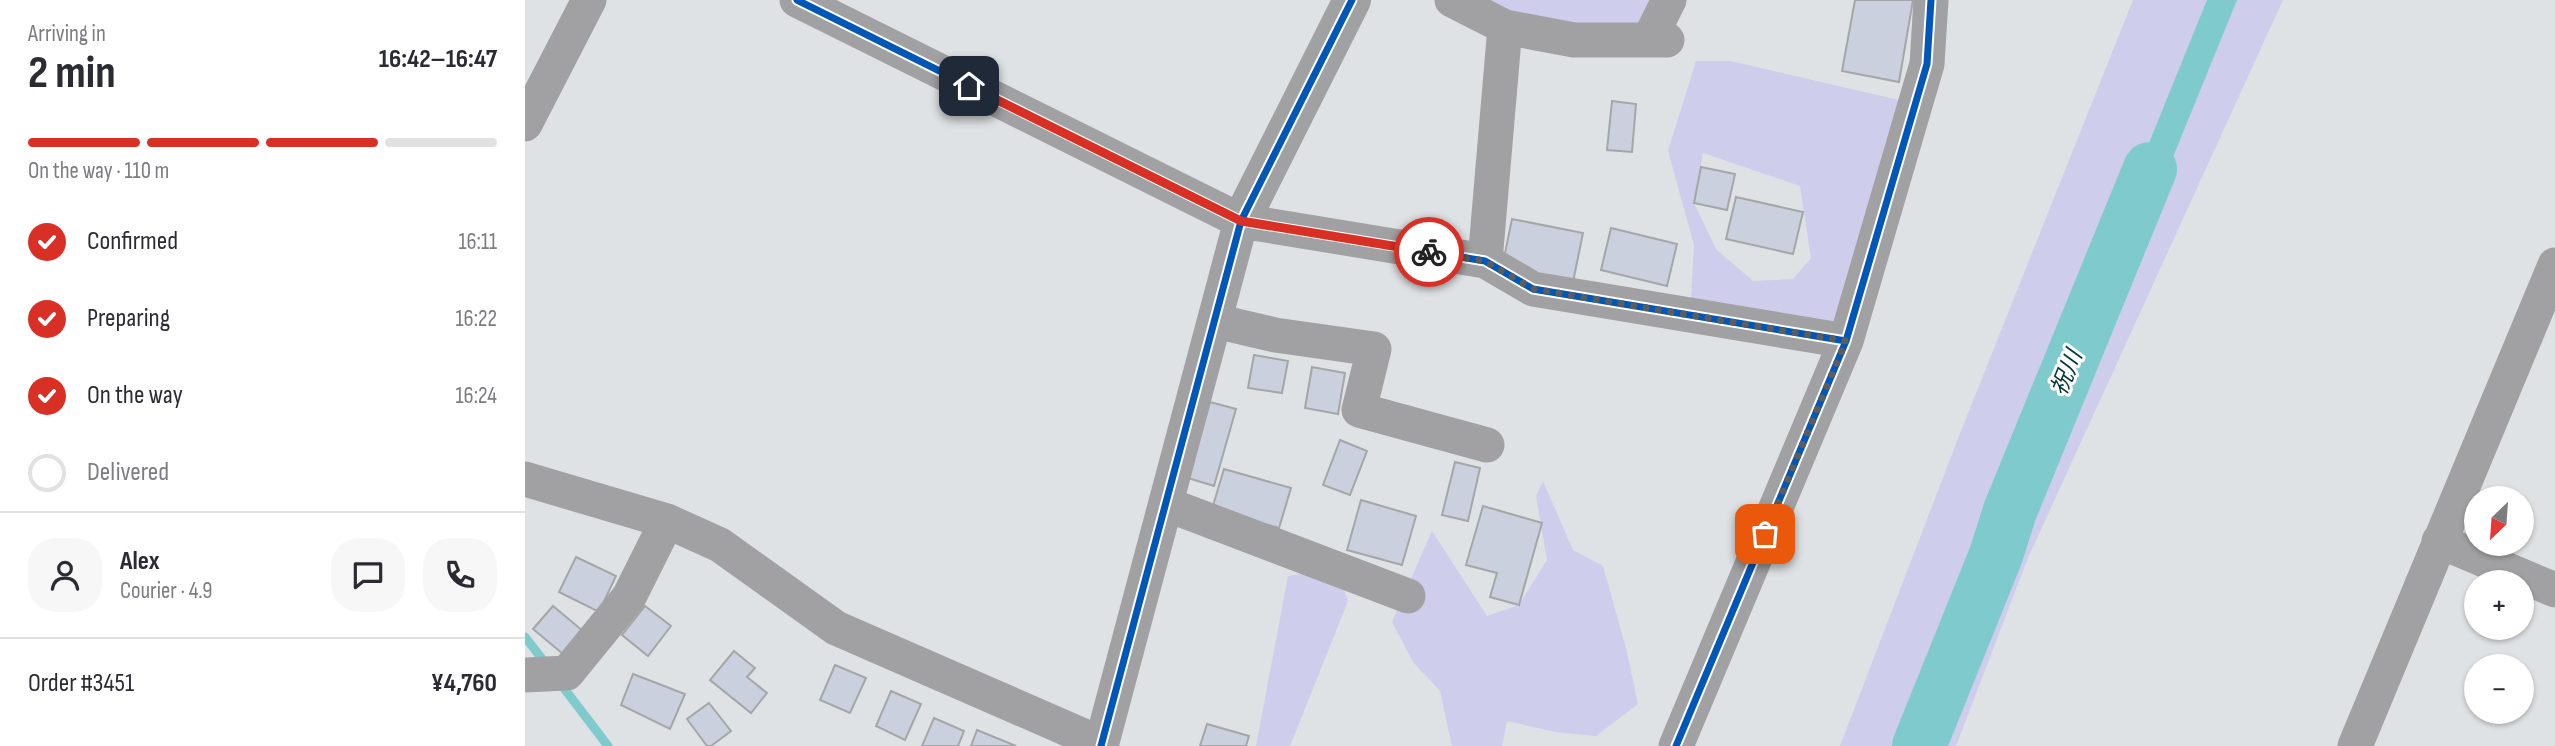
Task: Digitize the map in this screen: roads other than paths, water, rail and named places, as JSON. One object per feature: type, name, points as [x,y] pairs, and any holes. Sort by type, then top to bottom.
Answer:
[{"type":"street","points":[[525,124],[589,0]]},
{"type":"street","points":[[797,0],[1241,221],[1485,261],[1533,289],[1846,341]]},
{"type":"street","points":[[525,479],[667,521],[720,545],[836,628],[1102,745],[1241,221],[1352,0]]},
{"type":"street","points":[[1452,0],[1505,27],[1574,40],[1658,40],[1669,0]]},
{"type":"street","points":[[1676,746],[1846,341],[1927,64],[1931,0]]},
{"type":"street","points":[[1485,261],[1505,27]]},
{"type":"street","points":[[2355,746],[2555,265]]},
{"type":"street","points":[[1215,321],[1275,335],[1374,348],[1359,410],[1487,445]]},
{"type":"street","points":[[1166,504],[1408,596]]},
{"type":"street","points":[[525,675],[567,673],[629,597],[667,521]]},
{"type":"street","points":[[2439,541],[2555,590]]},
{"type":"waterway","name":"祝川","points":[[1919,746],[1996,555],[2010,511],[2150,169]]},
{"type":"waterway","points":[[525,637],[546,664]]},
{"type":"waterway","points":[[560,683],[608,746]]}]
